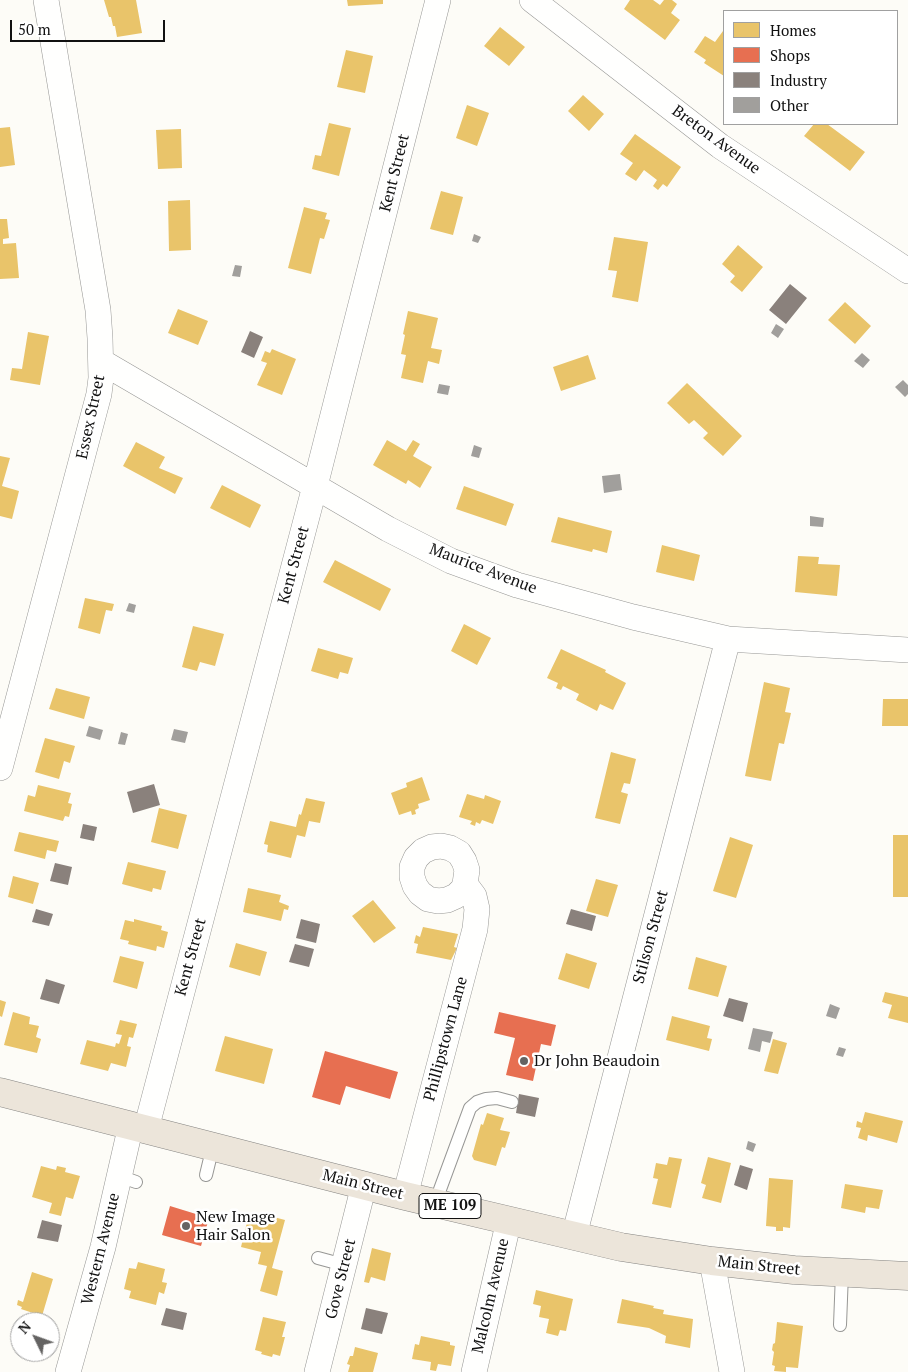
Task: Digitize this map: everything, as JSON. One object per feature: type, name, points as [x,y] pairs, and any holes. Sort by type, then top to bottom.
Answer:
[{"type":"highway","name":"Main Street","points":[[0,1092],[405,1196],[621,1247],[712,1261],[794,1270],[908,1275]]},
{"type":"street","name":"Essex Street","points":[[0,768],[99,394],[102,362],[98,310],[46,0]]},
{"type":"street","name":"Kent Street","points":[[139,1127],[315,486],[438,0]]},
{"type":"street","name":"Breton Avenue","points":[[532,0],[720,146],[908,271]]},
{"type":"street","name":"Maurice Avenue","points":[[102,362],[388,529],[444,558],[518,585],[633,617],[728,639],[908,650]]},
{"type":"street","name":"Stilson Street","points":[[574,1236],[602,1105],[728,639]]},
{"type":"street","name":"Phillipstown Lane","points":[[405,1196],[426,1090],[476,929],[477,909],[474,896],[465,884]]},
{"type":"street","name":"Western Avenue","points":[[68,1372],[103,1247],[127,1179],[139,1127]]},
{"type":"street","name":"Gove Street","points":[[318,1372],[364,1185]]},
{"type":"street","name":"Malcolm Avenue","points":[[474,1372],[509,1220]]},
{"type":"street","points":[[712,1261],[732,1372]]},
{"type":"lane","points":[[435,1203],[470,1108],[477,1102],[486,1099],[497,1098],[512,1102]]},
{"type":"lane","points":[[206,1175],[213,1146]]},
{"type":"lane","points":[[318,1258],[344,1265]]},
{"type":"lane","points":[[840,1325],[842,1273]]},
{"type":"building: Homes","points":[[104,0],[136,0],[142,33],[117,37],[115,26],[113,26],[111,17],[109,17]]},
{"type":"building: Homes","points":[[347,0],[383,0],[383,4],[348,6]]},
{"type":"building: Homes","points":[[630,0],[653,0],[660,5],[664,0],[672,0],[677,4],[671,13],[680,20],[665,40],[624,9]]},
{"type":"building: Homes","points":[[500,27],[525,47],[509,66],[484,46]]},
{"type":"building: Homes","points":[[723,31],[723,75],[704,63],[706,60],[694,52],[705,36],[715,42]]},
{"type":"building: Homes","points":[[346,50],[373,56],[365,93],[337,87]]},
{"type":"building: Homes","points":[[583,95],[604,114],[589,131],[568,111]]},
{"type":"building: Homes","points":[[467,105],[489,113],[477,146],[456,138]]},
{"type":"building: Homes","points":[[329,123],[351,128],[339,176],[312,169],[315,155],[321,156]]},
{"type":"building: Homes","points":[[813,125],[828,125],[865,152],[850,171],[804,136]]},
{"type":"building: Homes","points":[[10,127],[15,165],[0,167],[0,128]]},
{"type":"building: Homes","points":[[181,129],[182,168],[158,169],[156,130]]},
{"type":"building: Homes","points":[[635,134],[681,167],[667,187],[663,184],[658,190],[653,186],[657,180],[644,170],[636,181],[625,174],[633,163],[620,154]]},
{"type":"building: Homes","points":[[441,191],[463,197],[453,235],[430,229]]},
{"type":"building: Homes","points":[[190,200],[191,250],[169,251],[168,201]]},
{"type":"building: Homes","points":[[304,207],[327,213],[325,219],[330,220],[324,239],[320,238],[311,274],[288,268]]},
{"type":"building: Homes","points":[[0,219],[7,219],[9,238],[3,239],[3,244],[16,243],[19,278],[0,279]]},
{"type":"building: Homes","points":[[614,237],[648,242],[638,302],[612,297],[617,271],[608,270]]},
{"type":"building: Homes","points":[[738,245],[763,267],[742,292],[730,282],[735,276],[722,264]]},
{"type":"building: Homes","points":[[845,302],[871,326],[855,344],[828,320]]},
{"type":"building: Homes","points":[[178,309],[208,321],[198,345],[168,333]]},
{"type":"building: Homes","points":[[408,311],[438,318],[431,348],[442,350],[439,364],[428,361],[423,383],[401,378],[406,355],[401,354],[405,335],[403,334]]},
{"type":"building: Homes","points":[[28,332],[49,336],[40,385],[10,380],[12,368],[22,369]]},
{"type":"building: Homes","points":[[272,349],[296,359],[282,395],[257,385],[267,363],[261,361],[265,351],[270,353]]},
{"type":"building: Homes","points":[[588,355],[596,379],[561,391],[553,367]]},
{"type":"building: Homes","points":[[687,383],[742,436],[723,456],[703,438],[708,433],[694,420],[689,424],[667,403]]},
{"type":"building: Homes","points":[[387,440],[406,451],[413,440],[420,444],[413,456],[432,467],[420,488],[408,480],[406,484],[373,465]]},
{"type":"building: Homes","points":[[136,442],[165,457],[159,468],[183,478],[175,494],[123,466]]},
{"type":"building: Homes","points":[[0,456],[10,458],[2,486],[19,491],[12,519],[0,516]]},
{"type":"building: Homes","points":[[222,485],[261,505],[250,528],[210,508]]},
{"type":"building: Homes","points":[[464,486],[514,504],[506,526],[456,509]]},
{"type":"building: Homes","points":[[558,517],[612,531],[607,553],[593,549],[592,552],[551,542]]},
{"type":"building: Homes","points":[[662,545],[700,555],[694,581],[656,572]]},
{"type":"building: Homes","points":[[798,556],[819,557],[818,564],[840,565],[837,596],[795,592]]},
{"type":"building: Homes","points":[[335,560],[391,589],[380,611],[323,582]]},
{"type":"building: Homes","points":[[85,598],[114,604],[112,611],[106,610],[100,634],[78,628]]},
{"type":"building: Homes","points":[[464,624],[491,638],[477,665],[451,651]]},
{"type":"building: Homes","points":[[193,626],[224,634],[215,666],[200,662],[197,671],[182,667]]},
{"type":"building: Homes","points":[[318,648],[353,658],[348,674],[340,672],[338,679],[311,671]]},
{"type":"building: Homes","points":[[561,649],[606,670],[605,672],[626,683],[613,710],[600,704],[597,711],[576,700],[579,694],[563,686],[561,690],[556,688],[558,683],[547,678]]},
{"type":"building: Homes","points":[[764,682],[790,688],[785,712],[791,713],[784,744],[779,743],[771,781],[745,776]]},
{"type":"building: Homes","points":[[56,688],[90,697],[84,719],[49,709]]},
{"type":"building: Homes","points":[[883,699],[908,699],[908,726],[882,726]]},
{"type":"building: Homes","points":[[45,738],[75,746],[70,763],[64,761],[59,779],[35,772]]},
{"type":"building: Homes","points":[[611,752],[636,759],[630,784],[624,783],[621,792],[628,794],[620,824],[595,818]]},
{"type":"building: Homes","points":[[422,777],[430,800],[418,804],[419,808],[415,810],[416,814],[412,815],[411,811],[399,815],[391,793],[407,787],[406,783]]},
{"type":"building: Homes","points":[[38,785],[71,793],[68,803],[72,804],[69,817],[65,816],[63,821],[24,811],[28,795],[35,797]]},
{"type":"building: Homes","points":[[467,794],[484,799],[485,795],[501,801],[493,824],[482,820],[480,824],[476,822],[475,826],[470,824],[472,821],[459,817]]},
{"type":"building: Homes","points":[[306,798],[325,802],[320,823],[309,821],[305,837],[297,835],[291,858],[267,852],[268,845],[264,844],[270,821],[296,827]]},
{"type":"building: Homes","points":[[159,808],[187,815],[178,849],[151,842]]},
{"type":"building: Homes","points":[[19,832],[59,841],[56,852],[47,850],[45,859],[14,851]]},
{"type":"building: Homes","points":[[893,835],[908,835],[908,897],[893,897]]},
{"type":"building: Homes","points":[[730,837],[753,845],[736,898],[713,891]]},
{"type":"building: Homes","points":[[128,862],[166,871],[161,890],[153,888],[152,892],[122,884]]},
{"type":"building: Homes","points":[[13,876],[39,883],[33,904],[8,897]]},
{"type":"building: Homes","points":[[596,879],[618,885],[608,917],[586,911]]},
{"type":"building: Homes","points":[[248,888],[281,895],[279,902],[289,906],[288,910],[284,909],[281,921],[243,912]]},
{"type":"building: Homes","points":[[373,900],[396,928],[374,943],[352,916]]},
{"type":"building: Homes","points":[[134,919],[162,926],[161,930],[168,932],[164,948],[157,946],[156,951],[128,944],[129,941],[120,939],[125,920],[134,922]]},
{"type":"building: Homes","points":[[423,927],[458,934],[454,947],[457,948],[451,960],[416,953],[418,944],[414,943],[416,935],[420,937]]},
{"type":"building: Homes","points":[[236,943],[267,952],[260,976],[229,967]]},
{"type":"building: Homes","points":[[566,953],[597,963],[589,989],[558,979]]},
{"type":"building: Homes","points":[[120,956],[144,962],[137,989],[113,982]]},
{"type":"building: Homes","points":[[696,957],[727,966],[718,997],[688,989]]},
{"type":"building: Homes","points":[[885,992],[908,997],[908,1023],[888,1018],[892,1005],[882,1002]]},
{"type":"building: Homes","points":[[0,1000],[6,1002],[2,1017],[0,1016]]},
{"type":"building: Homes","points":[[13,1012],[30,1017],[29,1024],[39,1026],[36,1037],[41,1039],[37,1053],[4,1045]]},
{"type":"building: Homes","points":[[672,1016],[710,1026],[707,1038],[712,1039],[709,1051],[666,1040]]},
{"type":"building: Homes","points":[[120,1020],[137,1024],[133,1038],[129,1037],[127,1046],[131,1047],[126,1067],[111,1063],[108,1071],[80,1064],[87,1040],[115,1047],[116,1043],[119,1044],[122,1035],[116,1034]]},
{"type":"building: Homes","points":[[225,1036],[273,1049],[264,1084],[215,1071]]},
{"type":"building: Homes","points":[[773,1039],[787,1043],[778,1074],[764,1071]]},
{"type":"building: Homes","points":[[865,1112],[903,1121],[897,1143],[868,1135],[867,1141],[858,1138],[861,1128],[856,1127],[857,1121],[862,1123]]},
{"type":"building: Homes","points":[[487,1113],[504,1118],[500,1130],[510,1132],[505,1148],[502,1147],[496,1166],[474,1160],[472,1156],[481,1124],[483,1125]]},
{"type":"building: Homes","points":[[669,1157],[682,1159],[671,1208],[652,1204],[658,1179],[653,1178],[656,1163],[667,1165]]},
{"type":"building: Homes","points":[[708,1157],[731,1163],[721,1203],[702,1198],[706,1185],[701,1183]]},
{"type":"building: Homes","points":[[41,1166],[56,1170],[57,1166],[66,1168],[65,1172],[80,1176],[73,1199],[66,1197],[61,1216],[49,1213],[52,1203],[32,1197]]},
{"type":"building: Homes","points":[[769,1178],[793,1180],[790,1228],[783,1227],[783,1231],[776,1231],[776,1227],[766,1226]]},
{"type":"building: Homes","points":[[845,1184],[883,1190],[879,1209],[866,1207],[865,1213],[841,1208]]},
{"type":"building: Homes","points":[[270,1216],[285,1220],[272,1268],[283,1271],[277,1296],[260,1291],[267,1266],[258,1264],[261,1252],[241,1247],[248,1218],[268,1222]]},
{"type":"building: Homes","points":[[372,1248],[391,1253],[385,1281],[371,1277],[369,1283],[364,1282]]},
{"type":"building: Homes","points":[[138,1262],[165,1269],[162,1282],[167,1283],[164,1294],[159,1292],[156,1305],[129,1298],[131,1291],[124,1289],[129,1268],[136,1269]]},
{"type":"building: Homes","points":[[32,1272],[53,1279],[43,1312],[30,1312],[21,1309],[22,1307],[17,1305],[18,1300],[23,1302]]},
{"type":"building: Homes","points":[[536,1290],[573,1299],[566,1331],[560,1330],[558,1336],[546,1333],[549,1319],[539,1317],[541,1306],[533,1304]]},
{"type":"building: Homes","points":[[622,1299],[654,1306],[653,1308],[664,1310],[663,1314],[693,1319],[690,1348],[665,1343],[666,1336],[649,1328],[617,1323]]},
{"type":"building: Homes","points":[[263,1317],[286,1322],[282,1337],[285,1337],[280,1356],[273,1354],[272,1357],[255,1350]]},
{"type":"building: Homes","points":[[777,1322],[803,1326],[798,1368],[786,1367],[786,1372],[774,1371],[775,1366],[772,1365],[774,1352],[772,1350],[775,1343]]},
{"type":"building: Homes","points":[[421,1336],[450,1342],[450,1345],[455,1346],[451,1366],[438,1364],[436,1371],[430,1370],[431,1362],[412,1359],[415,1344],[419,1345]]},
{"type":"building: Homes","points":[[355,1347],[378,1353],[373,1372],[348,1372],[350,1365],[347,1364],[350,1356],[353,1356]]},
{"type":"building: Shops","name":"Dr John Beaudoin","points":[[499,1012],[556,1025],[551,1046],[541,1044],[533,1081],[506,1075],[515,1038],[494,1033]]},
{"type":"building: Shops","points":[[325,1051],[398,1072],[390,1099],[346,1086],[340,1105],[312,1097]]},
{"type":"building: Shops","name":"New Image Hair Salon","points":[[170,1206],[209,1218],[201,1246],[162,1235]]},
{"type":"building: Industry","points":[[790,284],[807,298],[786,324],[769,310]]},
{"type":"building: Industry","points":[[250,331],[263,337],[254,358],[241,352]]},
{"type":"building: Industry","points":[[154,784],[160,805],[133,813],[127,792]]},
{"type":"building: Industry","points":[[83,824],[97,827],[94,841],[80,838]]},
{"type":"building: Industry","points":[[55,863],[72,867],[68,885],[50,881]]},
{"type":"building: Industry","points":[[36,909],[53,914],[49,926],[32,922]]},
{"type":"building: Industry","points":[[571,909],[596,916],[592,931],[566,924]]},
{"type":"building: Industry","points":[[301,919],[320,924],[316,943],[296,938]]},
{"type":"building: Industry","points":[[295,944],[314,949],[309,967],[289,962]]},
{"type":"building: Industry","points":[[46,979],[65,985],[59,1004],[40,999]]},
{"type":"building: Industry","points":[[729,998],[748,1003],[743,1022],[723,1016]]},
{"type":"building: Industry","points":[[519,1094],[539,1098],[535,1117],[516,1113]]},
{"type":"building: Industry","points":[[740,1165],[753,1169],[747,1190],[734,1185]]},
{"type":"building: Industry","points":[[42,1220],[62,1225],[58,1242],[37,1238]]},
{"type":"building: Industry","points":[[166,1308],[187,1313],[183,1330],[161,1325]]},
{"type":"building: Industry","points":[[366,1308],[388,1313],[382,1334],[361,1329]]},
{"type":"building: Other","points":[[474,234],[481,237],[478,243],[472,241]]},
{"type":"building: Other","points":[[235,265],[242,266],[240,277],[232,276]]},
{"type":"building: Other","points":[[776,324],[784,329],[778,338],[771,333]]},
{"type":"building: Other","points":[[862,353],[870,360],[863,368],[854,361]]},
{"type":"building: Other","points":[[903,380],[908,385],[908,394],[905,397],[895,387]]},
{"type":"building: Other","points":[[439,384],[450,386],[448,395],[437,393]]},
{"type":"building: Other","points":[[474,445],[482,448],[479,458],[471,456]]},
{"type":"building: Other","points":[[620,474],[622,490],[604,493],[602,476]]},
{"type":"building: Other","points":[[810,516],[824,518],[823,527],[810,526]]},
{"type":"building: Other","points":[[129,603],[136,605],[134,613],[126,611]]},
{"type":"building: Other","points":[[89,726],[103,730],[100,740],[86,736]]},
{"type":"building: Other","points":[[174,729],[188,732],[185,743],[171,740]]},
{"type":"building: Other","points":[[121,732],[128,734],[125,745],[118,744]]},
{"type":"building: Other","points":[[830,1004],[840,1008],[836,1019],[826,1016]]},
{"type":"building: Other","points":[[753,1028],[773,1032],[770,1043],[762,1041],[760,1052],[748,1049]]},
{"type":"building: Other","points":[[839,1047],[846,1049],[843,1057],[836,1055]]},
{"type":"building: Other","points":[[748,1141],[756,1144],[753,1152],[746,1149]]},
{"type":"place","name":"Dr John Beaudoin","points":[[524,1061]]},
{"type":"place","name":"New Image Hair Salon","points":[[186,1226]]}]
